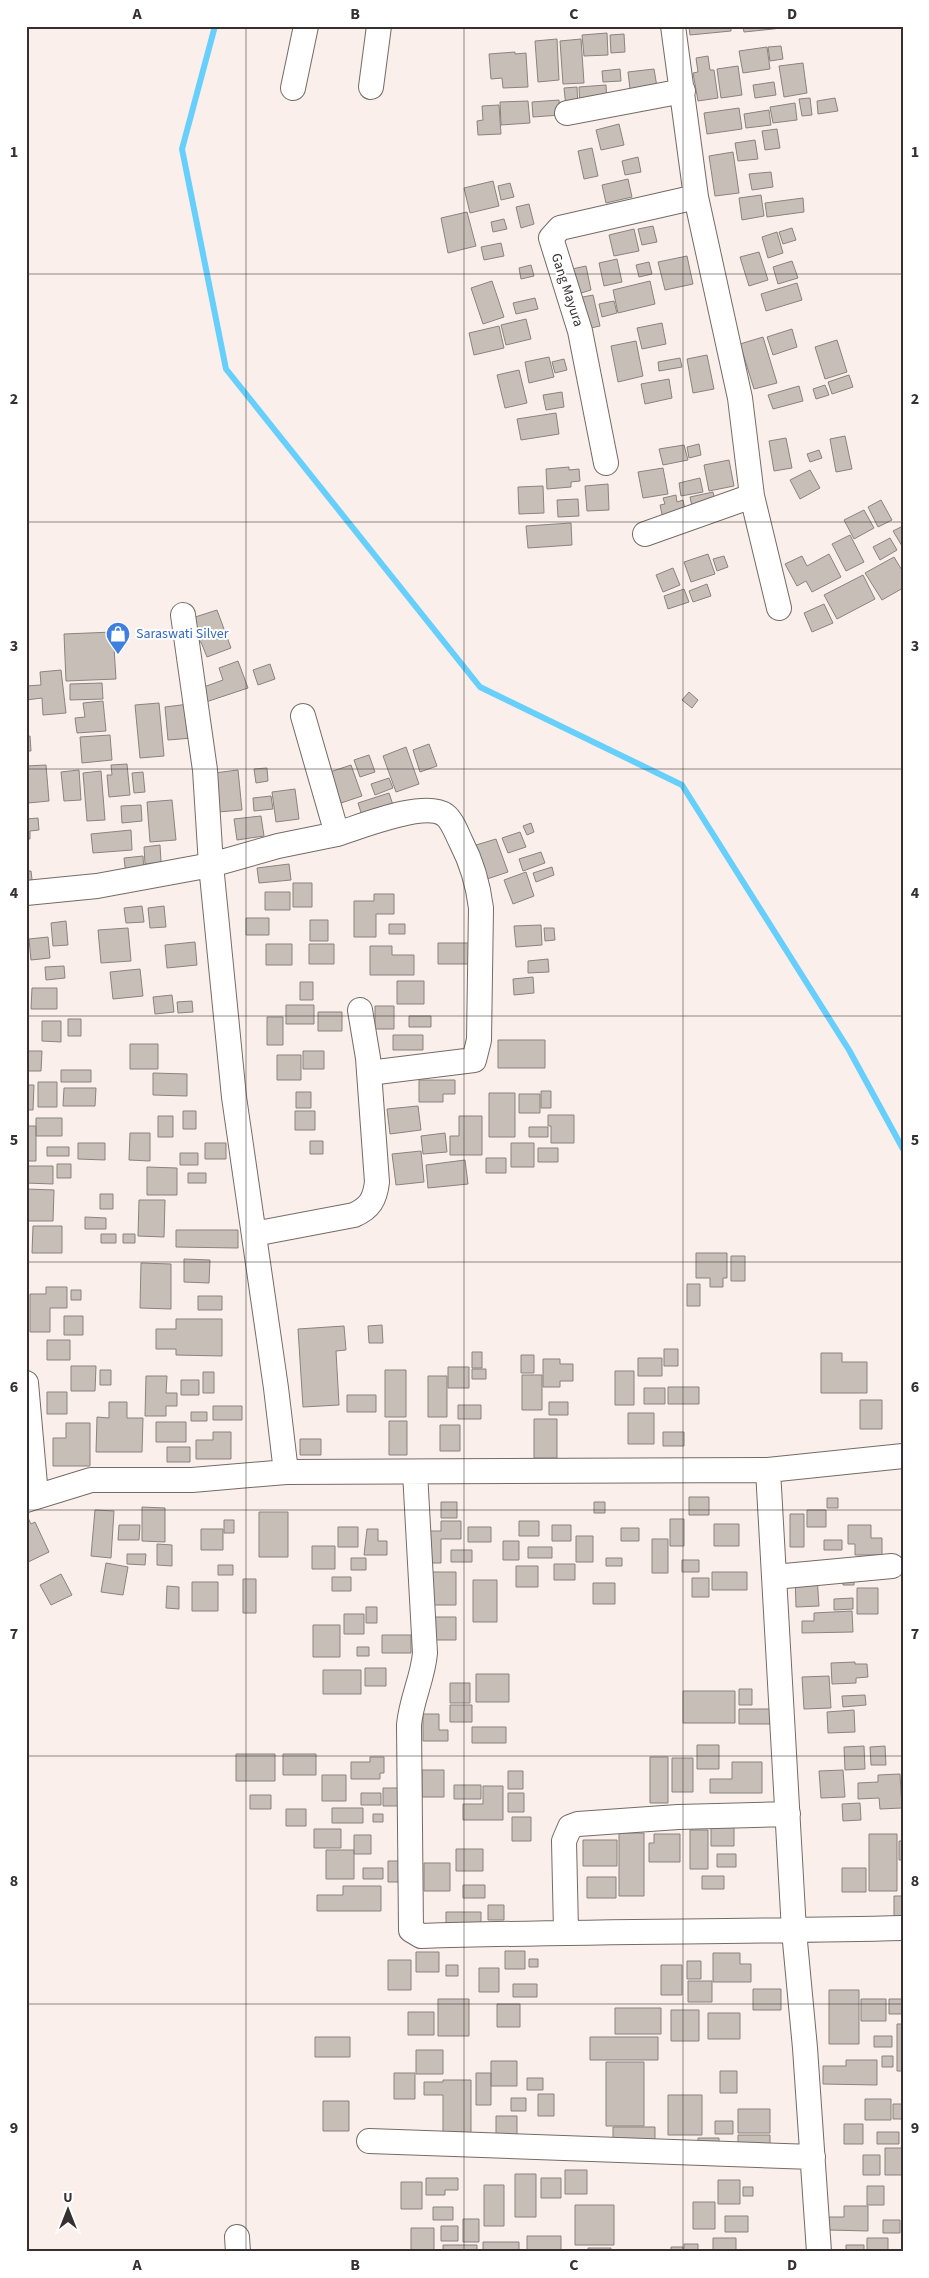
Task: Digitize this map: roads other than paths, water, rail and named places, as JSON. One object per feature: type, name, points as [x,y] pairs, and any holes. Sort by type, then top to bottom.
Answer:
[{"type":"street","points":[[293,88],[306,26]]},
{"type":"street","points":[[370,87],[380,26]]},
{"type":"street","points":[[673,26],[696,198],[740,398],[752,496],[779,608]]},
{"type":"street","points":[[567,113],[683,91]]},
{"type":"street","name":"Gang Mayura","points":[[606,463],[580,331],[550,238],[560,228],[696,198]]},
{"type":"street","points":[[645,534],[752,496]]},
{"type":"street","points":[[183,615],[204,762],[224,1016],[286,1472]]},
{"type":"street","points":[[303,716],[337,834]]},
{"type":"street","points":[[26,893],[97,886],[211,865],[278,846],[337,834],[410,812],[438,812],[446,816],[469,857],[479,890],[481,908],[480,1040],[474,1060],[369,1073]]},
{"type":"street","points":[[254,1234],[354,1215],[364,1211],[376,1194],[377,1182],[369,1073],[360,1010]]},
{"type":"street","points":[[26,1382],[31,1498],[91,1480],[192,1480],[286,1472],[768,1470],[903,1456]]},
{"type":"street","points":[[768,1470],[794,1931],[819,2252]]},
{"type":"street","points":[[415,1472],[425,1653],[424,1663],[411,1707],[409,1725],[411,1930],[420,1936],[566,1932],[794,1931],[903,1928]]},
{"type":"street","points":[[774,1577],[892,1566]]},
{"type":"street","points":[[566,1932],[564,1841],[570,1827],[578,1824],[678,1817],[788,1814]]},
{"type":"street","points":[[369,2141],[813,2157]]},
{"type":"waterway","points":[[215,26],[182,149],[226,369],[480,687],[682,785],[849,1050],[903,1149]]},
{"type":"place","name":"Saraswati Silver","points":[[118,655]]}]
